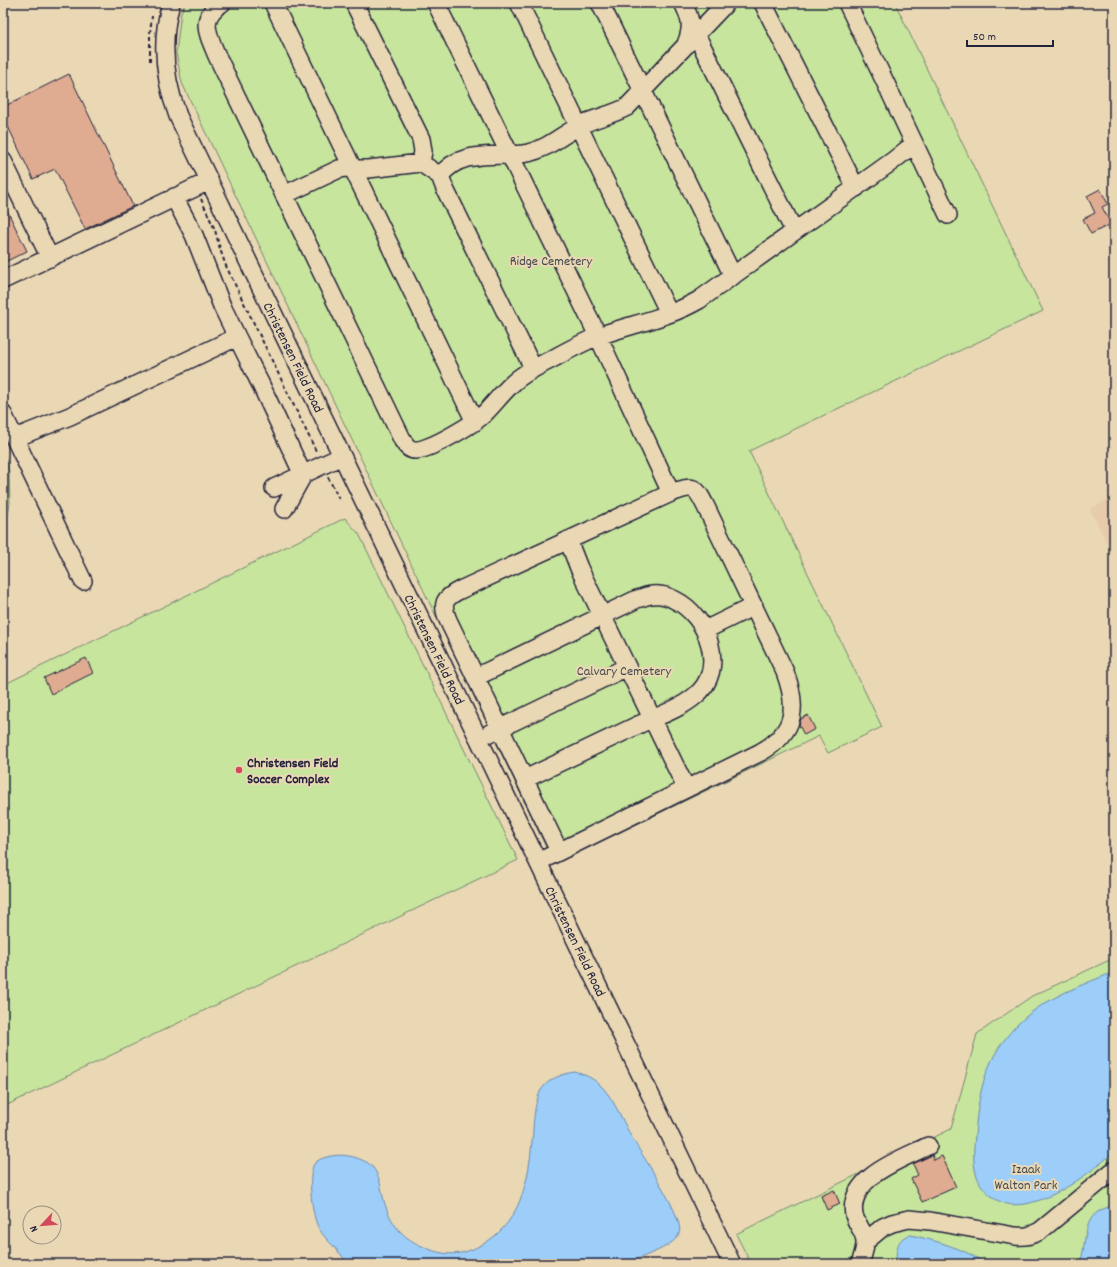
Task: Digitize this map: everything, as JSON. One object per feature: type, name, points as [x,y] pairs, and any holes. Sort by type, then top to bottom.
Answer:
[{"type":"street","name":"Christensen Field Road","points":[[171,3],[165,26],[165,62],[172,100],[209,181],[732,1264]]},
{"type":"street","points":[[222,3],[209,15],[207,22],[210,40],[227,78],[407,447],[416,451],[428,447],[475,422],[513,383],[533,368],[598,336],[687,307],[699,300],[856,188],[914,144]]},
{"type":"street","points":[[273,3],[475,422]]},
{"type":"street","points":[[354,3],[420,139],[423,151],[421,163]]},
{"type":"street","points":[[436,3],[516,158],[671,493]]},
{"type":"street","points":[[519,3],[669,313]]},
{"type":"street","points":[[600,3],[733,276]]},
{"type":"street","points":[[683,3],[691,26],[691,39],[794,231]]},
{"type":"street","points":[[440,176],[450,165],[474,157],[516,158],[543,148],[579,126],[627,107],[726,3]]},
{"type":"street","points":[[763,3],[856,188]]},
{"type":"street","points":[[847,3],[948,215]]},
{"type":"street","points":[[562,136],[567,126],[569,107]]},
{"type":"street","points":[[569,107],[581,114],[599,118]]},
{"type":"street","points":[[3,161],[50,258]]},
{"type":"street","points":[[284,195],[339,169],[368,169],[421,163],[440,176],[533,368]]},
{"type":"street","points":[[3,280],[209,181]]},
{"type":"street","points":[[174,197],[194,235],[222,306],[303,475]]},
{"type":"street","points":[[15,438],[70,416],[237,337]]},
{"type":"street","points":[[3,414],[83,581]]},
{"type":"street","points":[[274,488],[342,456]]},
{"type":"street","points":[[284,509],[303,475]]},
{"type":"street","points":[[538,862],[765,750],[781,737],[791,720],[793,704],[788,682],[754,606],[706,506],[698,492],[690,487],[671,493],[460,590],[447,599],[444,603],[446,614],[559,851]]},
{"type":"street","points":[[568,540],[579,568],[686,788]]},
{"type":"street","points":[[476,677],[602,616],[651,595],[663,595],[675,600],[690,610],[705,630],[712,657],[710,671],[704,686],[695,696],[652,719],[525,779]]},
{"type":"street","points":[[705,630],[754,606]]},
{"type":"street","points":[[479,739],[627,667]]},
{"type":"street","points":[[865,1242],[854,1216],[856,1197],[862,1186],[878,1171],[928,1146]]},
{"type":"street","points":[[860,1264],[865,1242],[874,1234],[892,1223],[913,1219],[1016,1236],[1026,1237],[1033,1235],[1040,1231],[1114,1170]]},
{"type":"shaded area","points":[[1114,497],[1114,557],[1090,509]]},
{"type":"green space","name":"Ridge Cemetery","points":[[186,3],[895,3],[1043,311],[749,451],[882,727],[828,753],[819,736],[554,864],[182,83],[176,53],[181,12]]},
{"type":"green space","points":[[3,448],[9,472],[10,503],[3,543]]},
{"type":"green space","name":"Christensen Field Soccer Complex","points":[[345,518],[359,534],[518,860],[3,1107],[3,685]]},
{"type":"green space","name":"Izaak Walton Park","points":[[1114,958],[1114,1264],[751,1264],[736,1234],[951,1129],[977,1034],[1032,996]]},
{"type":"water","points":[[1114,972],[1114,1152],[1088,1173],[1055,1194],[1037,1201],[1020,1205],[1004,1203],[990,1195],[982,1187],[974,1164],[974,1147],[980,1094],[988,1068],[1001,1044],[1010,1032],[1041,1005],[1065,992]]},
{"type":"water","points":[[574,1072],[582,1074],[593,1080],[608,1094],[671,1203],[679,1227],[679,1234],[670,1244],[624,1264],[347,1264],[341,1254],[319,1229],[312,1206],[312,1170],[314,1164],[320,1159],[343,1155],[358,1159],[372,1166],[378,1175],[384,1201],[390,1217],[398,1229],[409,1239],[429,1249],[449,1254],[465,1252],[483,1244],[497,1234],[508,1222],[523,1193],[530,1159],[536,1102],[541,1090],[547,1083],[556,1078]]},
{"type":"water","points":[[1114,1206],[1114,1264],[1080,1264],[1085,1236],[1090,1220],[1095,1214],[1103,1209]]},
{"type":"water","points":[[911,1235],[940,1242],[969,1254],[985,1264],[896,1264],[897,1250],[900,1242],[906,1236]]},
{"type":"building","points":[[69,74],[133,206],[85,229],[55,169],[33,179],[3,116],[3,107]]},
{"type":"building","points":[[1100,189],[1108,204],[1102,207],[1111,224],[1091,234],[1083,219],[1095,213],[1087,196]]},
{"type":"building","points":[[3,202],[27,251],[3,263]]},
{"type":"building","points":[[86,658],[93,673],[51,694],[44,678]]},
{"type":"building","points":[[808,715],[815,729],[804,735],[799,725],[801,719]]},
{"type":"building","points":[[932,1155],[934,1160],[942,1156],[956,1187],[922,1202],[911,1179],[918,1175],[913,1164]]},
{"type":"building","points":[[834,1190],[840,1204],[827,1210],[821,1196]]},
{"type":"place","name":"Christensen Field Soccer Complex","points":[[239,770]]},
{"type":"park label","name":"Calvary Cemetery","points":[[624,670]]}]
